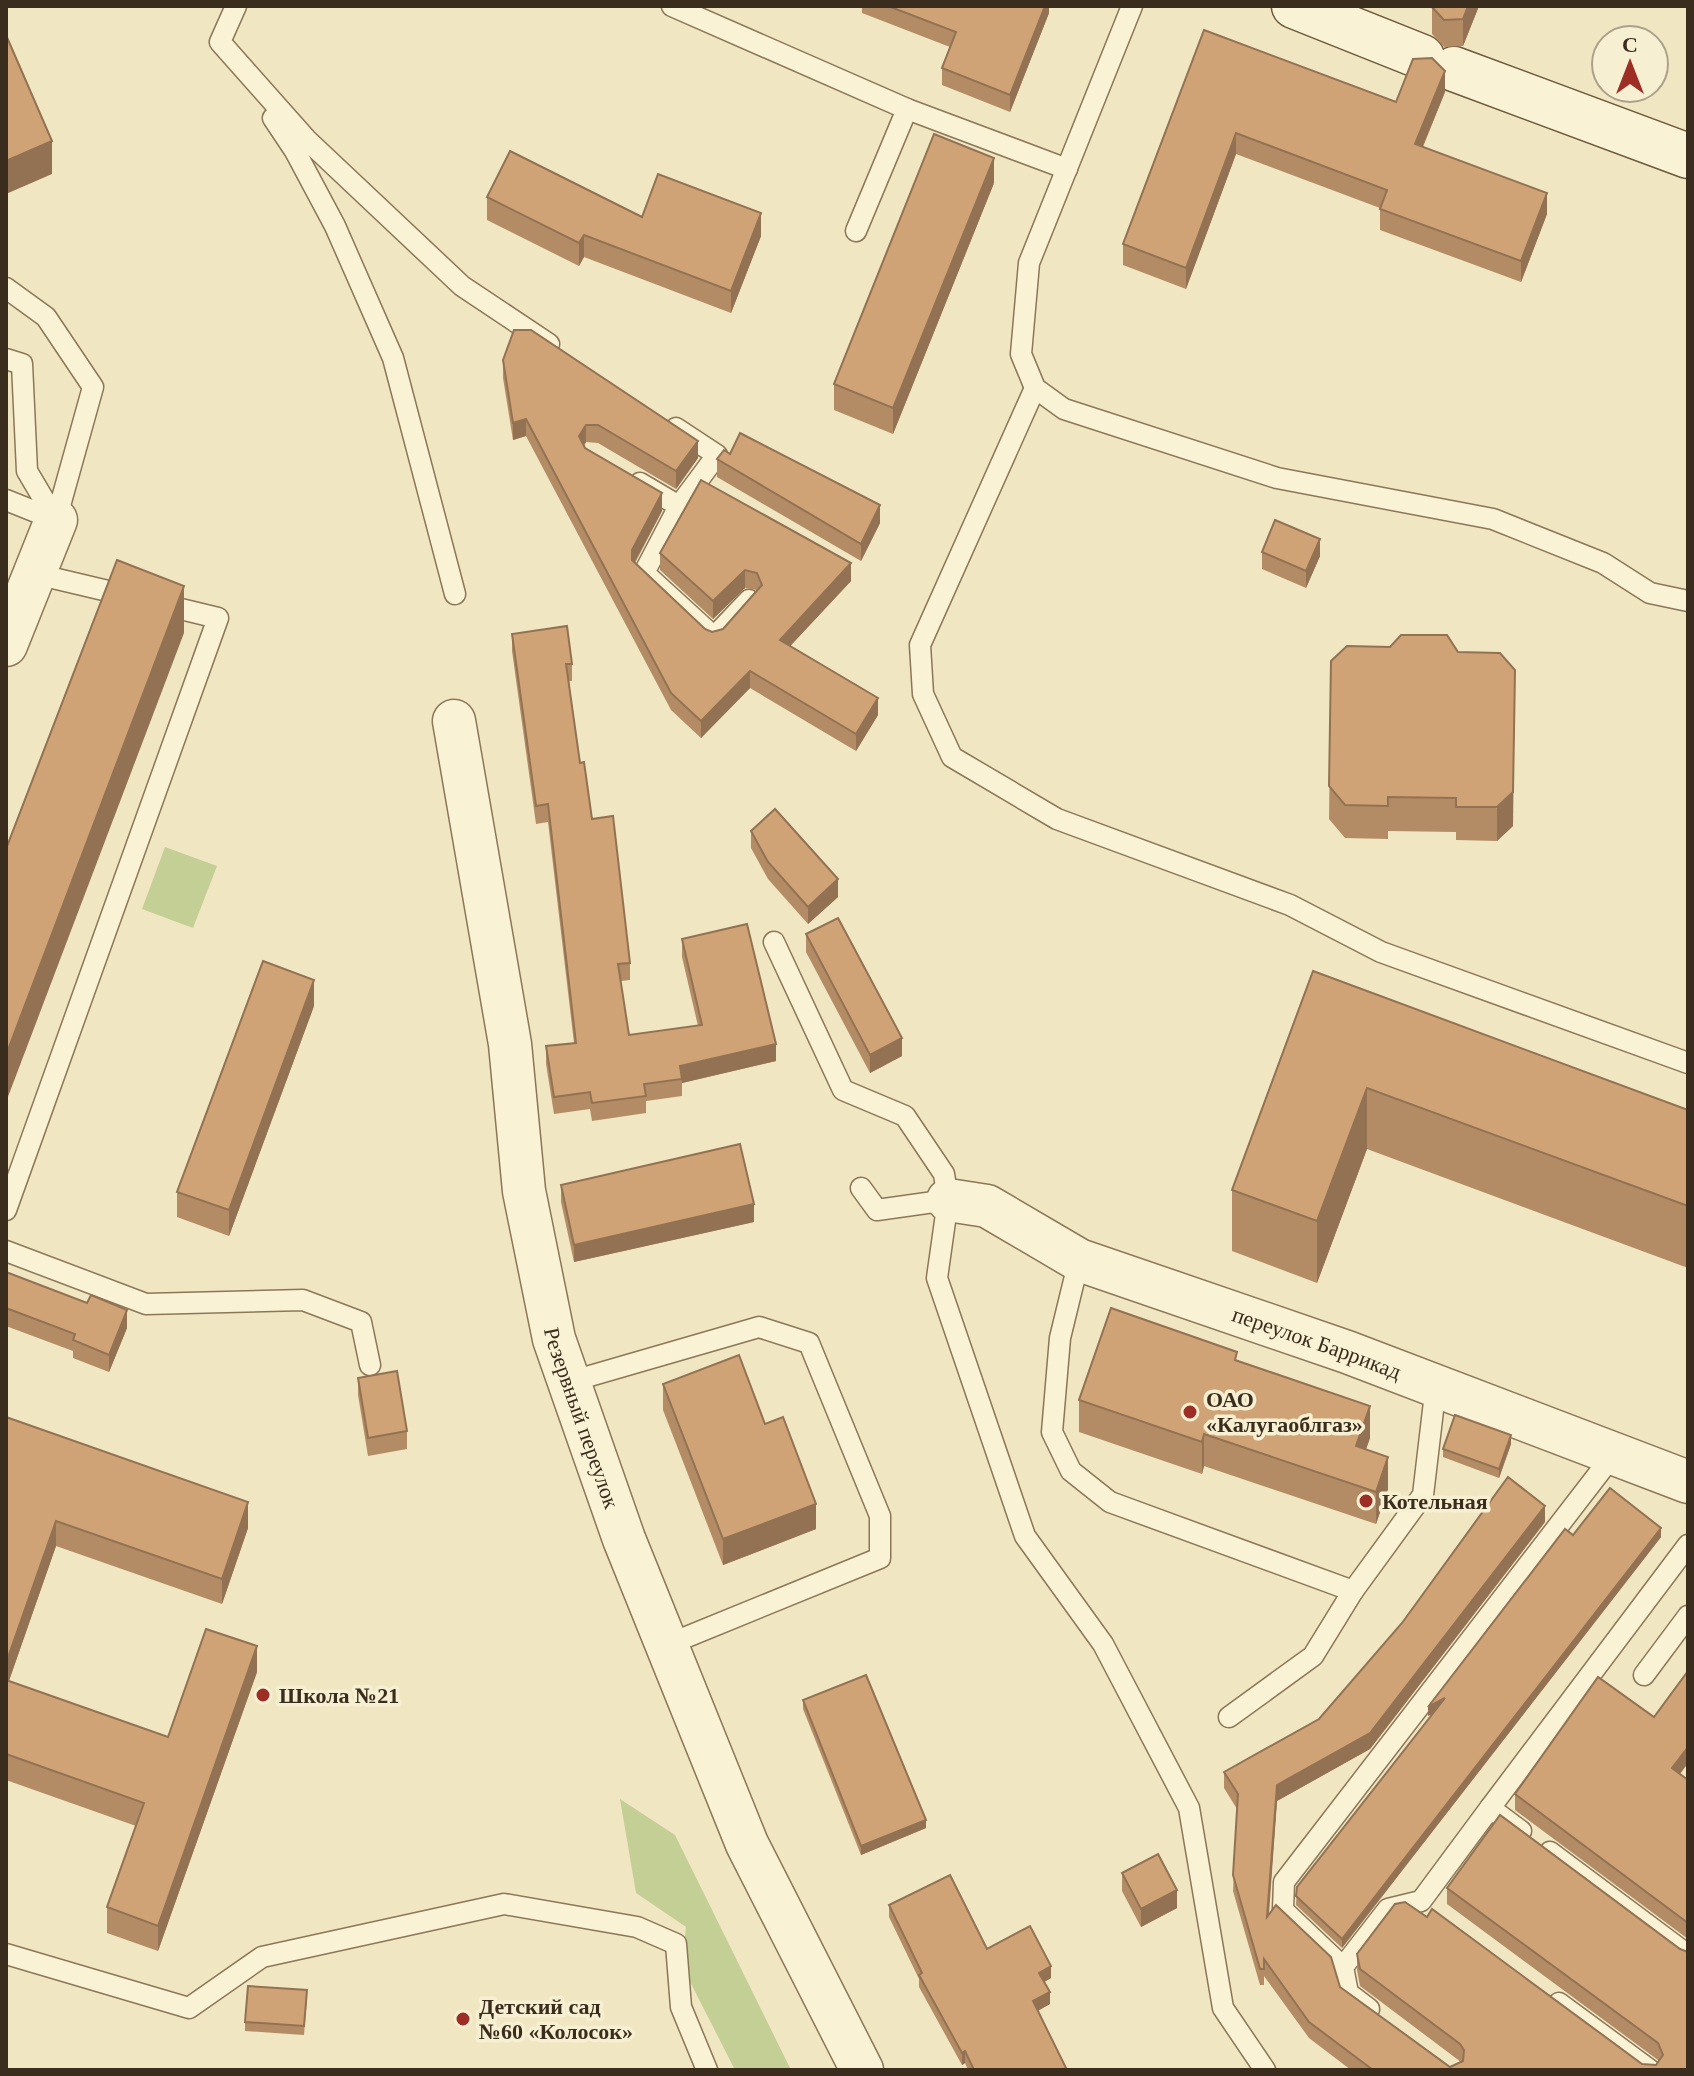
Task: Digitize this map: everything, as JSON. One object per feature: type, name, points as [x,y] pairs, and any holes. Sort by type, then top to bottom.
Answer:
[{"type":"main road","points":[[1294,6],[1688,156]]},
{"type":"street","points":[[6,645],[56,520]]},
{"type":"street","name":"Резервный переулок","points":[[454,721],[510,1044],[524,1191],[554,1339],[624,1539],[747,1844],[862,2070]]},
{"type":"street","name":"переулок Баррикад","points":[[948,1200],[987,1206],[1079,1260],[1436,1385],[1688,1482]]},
{"type":"lane","points":[[220,42],[236,6]]},
{"type":"lane","points":[[672,6],[907,109],[1067,169]]},
{"type":"lane","points":[[1132,6],[1029,263],[1021,354],[1035,388],[1064,409],[1277,478],[1493,519],[1603,563],[1650,593],[1688,601]]},
{"type":"lane","points":[[220,42],[306,139],[462,286],[564,354]]},
{"type":"lane","points":[[220,42],[295,151],[335,226],[393,358],[455,594]]},
{"type":"lane","points":[[856,231],[907,109]]},
{"type":"lane","points":[[6,288],[46,317],[93,387],[56,520]]},
{"type":"lane","points":[[6,359],[22,364],[27,471],[56,520]]},
{"type":"lane","points":[[1035,388],[920,645],[923,694],[952,757],[1057,819],[1290,905],[1381,952],[1688,1063]]},
{"type":"lane","points":[[653,413],[717,455],[679,506],[644,573],[714,637],[749,600]]},
{"type":"lane","points":[[617,469],[679,506]]},
{"type":"lane","points":[[697,480],[722,495]]},
{"type":"lane","points":[[6,500],[56,520]]},
{"type":"lane","points":[[6,1210],[218,618],[36,574]]},
{"type":"lane","points":[[774,942],[843,1090],[905,1116],[944,1174],[948,1200],[937,1278],[1025,1536],[1103,1644],[1189,1808],[1223,2008],[1265,2070]]},
{"type":"lane","points":[[861,1188],[877,1210],[948,1200]]},
{"type":"lane","points":[[6,1251],[146,1304],[303,1300],[361,1322],[370,1365]]},
{"type":"lane","points":[[1079,1260],[1060,1338],[1052,1432],[1071,1471],[1110,1502],[1353,1591]]},
{"type":"lane","points":[[569,1382],[759,1327],[809,1343],[880,1516],[880,1558],[667,1645]]},
{"type":"lane","points":[[1229,1717],[1313,1656],[1353,1591],[1423,1495],[1436,1385]]},
{"type":"lane","points":[[1382,2019],[1348,1993],[1343,1967],[1283,1910],[1284,1882],[1613,1455]]},
{"type":"lane","points":[[1343,1967],[1388,1909],[1427,1906],[1490,1808],[1688,1545]]},
{"type":"lane","points":[[1644,1675],[1688,1616]]},
{"type":"lane","points":[[1490,1808],[1688,1955]]},
{"type":"lane","points":[[6,1954],[189,2008],[262,1957],[504,1904],[637,1927],[676,1944],[681,2007],[707,2070]]},
{"type":"lane","points":[[1548,1995],[1650,2070]]},
{"type":"green space","points":[[165,847],[217,866],[193,928],[142,909]]},
{"type":"green space","points":[[620,1799],[675,1835],[791,2070],[735,2070],[682,1966],[686,1927],[636,1893]]},
{"type":"building","points":[[888,6],[1045,6],[1010,95],[942,68],[956,32]]},
{"type":"building","points":[[1432,6],[1468,6],[1463,19],[1444,20]]},
{"type":"building","points":[[1204,30],[1396,102],[1413,59],[1432,58],[1445,71],[1415,144],[1547,193],[1521,261],[1380,209],[1387,190],[1236,133],[1186,268],[1123,244]]},
{"type":"building","points":[[6,35],[52,141],[6,161]]},
{"type":"building","points":[[934,134],[994,158],[893,408],[834,384]]},
{"type":"building","points":[[510,151],[642,217],[658,174],[761,213],[731,291],[584,235],[579,243],[487,197]]},
{"type":"building","points":[[514,330],[531,330],[698,441],[676,471],[598,425],[586,425],[579,436],[585,448],[662,493],[632,550],[632,560],[705,629],[712,632],[723,629],[762,585],[757,573],[745,570],[713,601],[660,553],[701,480],[851,563],[780,640],[878,698],[856,734],[750,671],[701,721],[671,693],[526,419],[513,423],[503,360]]},
{"type":"building","points":[[740,433],[880,505],[861,544],[717,459],[724,450],[730,454]]},
{"type":"building","points":[[1275,520],[1320,539],[1306,571],[1262,552]]},
{"type":"building","points":[[117,560],[184,586],[6,1055],[6,849]]},
{"type":"building","points":[[567,626],[572,664],[566,664],[580,763],[584,762],[592,819],[613,816],[630,963],[618,964],[629,1035],[702,1025],[682,939],[747,924],[776,1044],[680,1066],[682,1079],[644,1084],[646,1096],[592,1103],[590,1092],[554,1097],[546,1046],[576,1043],[548,804],[536,806],[512,634]]},
{"type":"building","points":[[1401,635],[1447,635],[1458,652],[1500,653],[1515,670],[1513,792],[1497,807],[1456,807],[1456,798],[1388,797],[1388,806],[1345,805],[1329,786],[1331,661],[1347,646],[1390,647]]},
{"type":"building","points":[[775,809],[838,879],[808,907],[768,862],[751,831]]},
{"type":"building","points":[[838,918],[902,1038],[870,1055],[806,934]]},
{"type":"building","points":[[263,961],[314,980],[229,1210],[177,1192]]},
{"type":"building","points":[[1313,971],[1688,1110],[1688,1206],[1367,1088],[1317,1221],[1232,1190]]},
{"type":"building","points":[[740,1144],[754,1204],[574,1245],[561,1185]]},
{"type":"building","points":[[6,1272],[87,1303],[91,1295],[127,1310],[109,1355],[73,1340],[75,1334],[6,1308]]},
{"type":"building","name":"ОАО «Калугаоблгаз»","points":[[1111,1308],[1237,1352],[1235,1360],[1370,1406],[1356,1446],[1388,1457],[1376,1492],[1204,1434],[1202,1442],[1079,1400]]},
{"type":"building","points":[[739,1355],[765,1424],[783,1417],[816,1504],[723,1539],[663,1384]]},
{"type":"building","points":[[397,1371],[407,1431],[368,1438],[358,1378]]},
{"type":"building","points":[[1455,1415],[1511,1435],[1499,1469],[1443,1449]]},
{"type":"building","points":[[6,1417],[248,1502],[222,1579],[56,1521],[6,1663]]},
{"type":"building","points":[[1508,1477],[1545,1506],[1370,1733],[1277,1785],[1267,1917],[1276,1905],[1331,1957],[1340,1987],[1450,2067],[1463,2061],[1464,2050],[1460,2044],[1360,1969],[1357,1954],[1395,1904],[1405,1902],[1427,1917],[1432,1909],[1642,2064],[1656,2065],[1663,2055],[1658,2043],[1447,1888],[1500,1815],[1688,1952],[1688,2070],[1373,2070],[1309,2022],[1264,1959],[1264,1969],[1260,1969],[1233,1875],[1238,1794],[1224,1772],[1319,1719],[1402,1623]]},
{"type":"building","points":[[1610,1488],[1661,1528],[1342,1939],[1296,1896],[1297,1887],[1445,1698],[1428,1707],[1565,1529],[1573,1535]]},
{"type":"building","points":[[206,1629],[257,1646],[158,1926],[107,1907],[144,1803],[6,1754],[6,1680],[168,1737]]},
{"type":"building","points":[[1688,1671],[1688,1747],[1672,1768],[1688,1780],[1688,1923],[1515,1794],[1598,1677],[1654,1717]]},
{"type":"building","points":[[866,1675],[926,1820],[861,1846],[803,1700]]},
{"type":"building","points":[[1158,1854],[1177,1890],[1141,1909],[1122,1873]]},
{"type":"building","points":[[950,1875],[987,1949],[1030,1926],[1051,1966],[1039,1973],[1050,1992],[1033,2001],[1067,2070],[974,2070],[965,2051],[962,2053],[919,1975],[922,1973],[889,1905]]},
{"type":"building","points":[[248,1986],[307,1990],[304,2026],[245,2022]]},
{"type":"place","name":"ОАО «Калугаоблгаз»","points":[[1190,1412]]},
{"type":"place","name":"Котельная","points":[[1366,1501]]},
{"type":"place","name":"Школа №21","points":[[263,1695]]},
{"type":"place","name":"Детский сад №60 «Колосок»","points":[[463,2019]]}]
